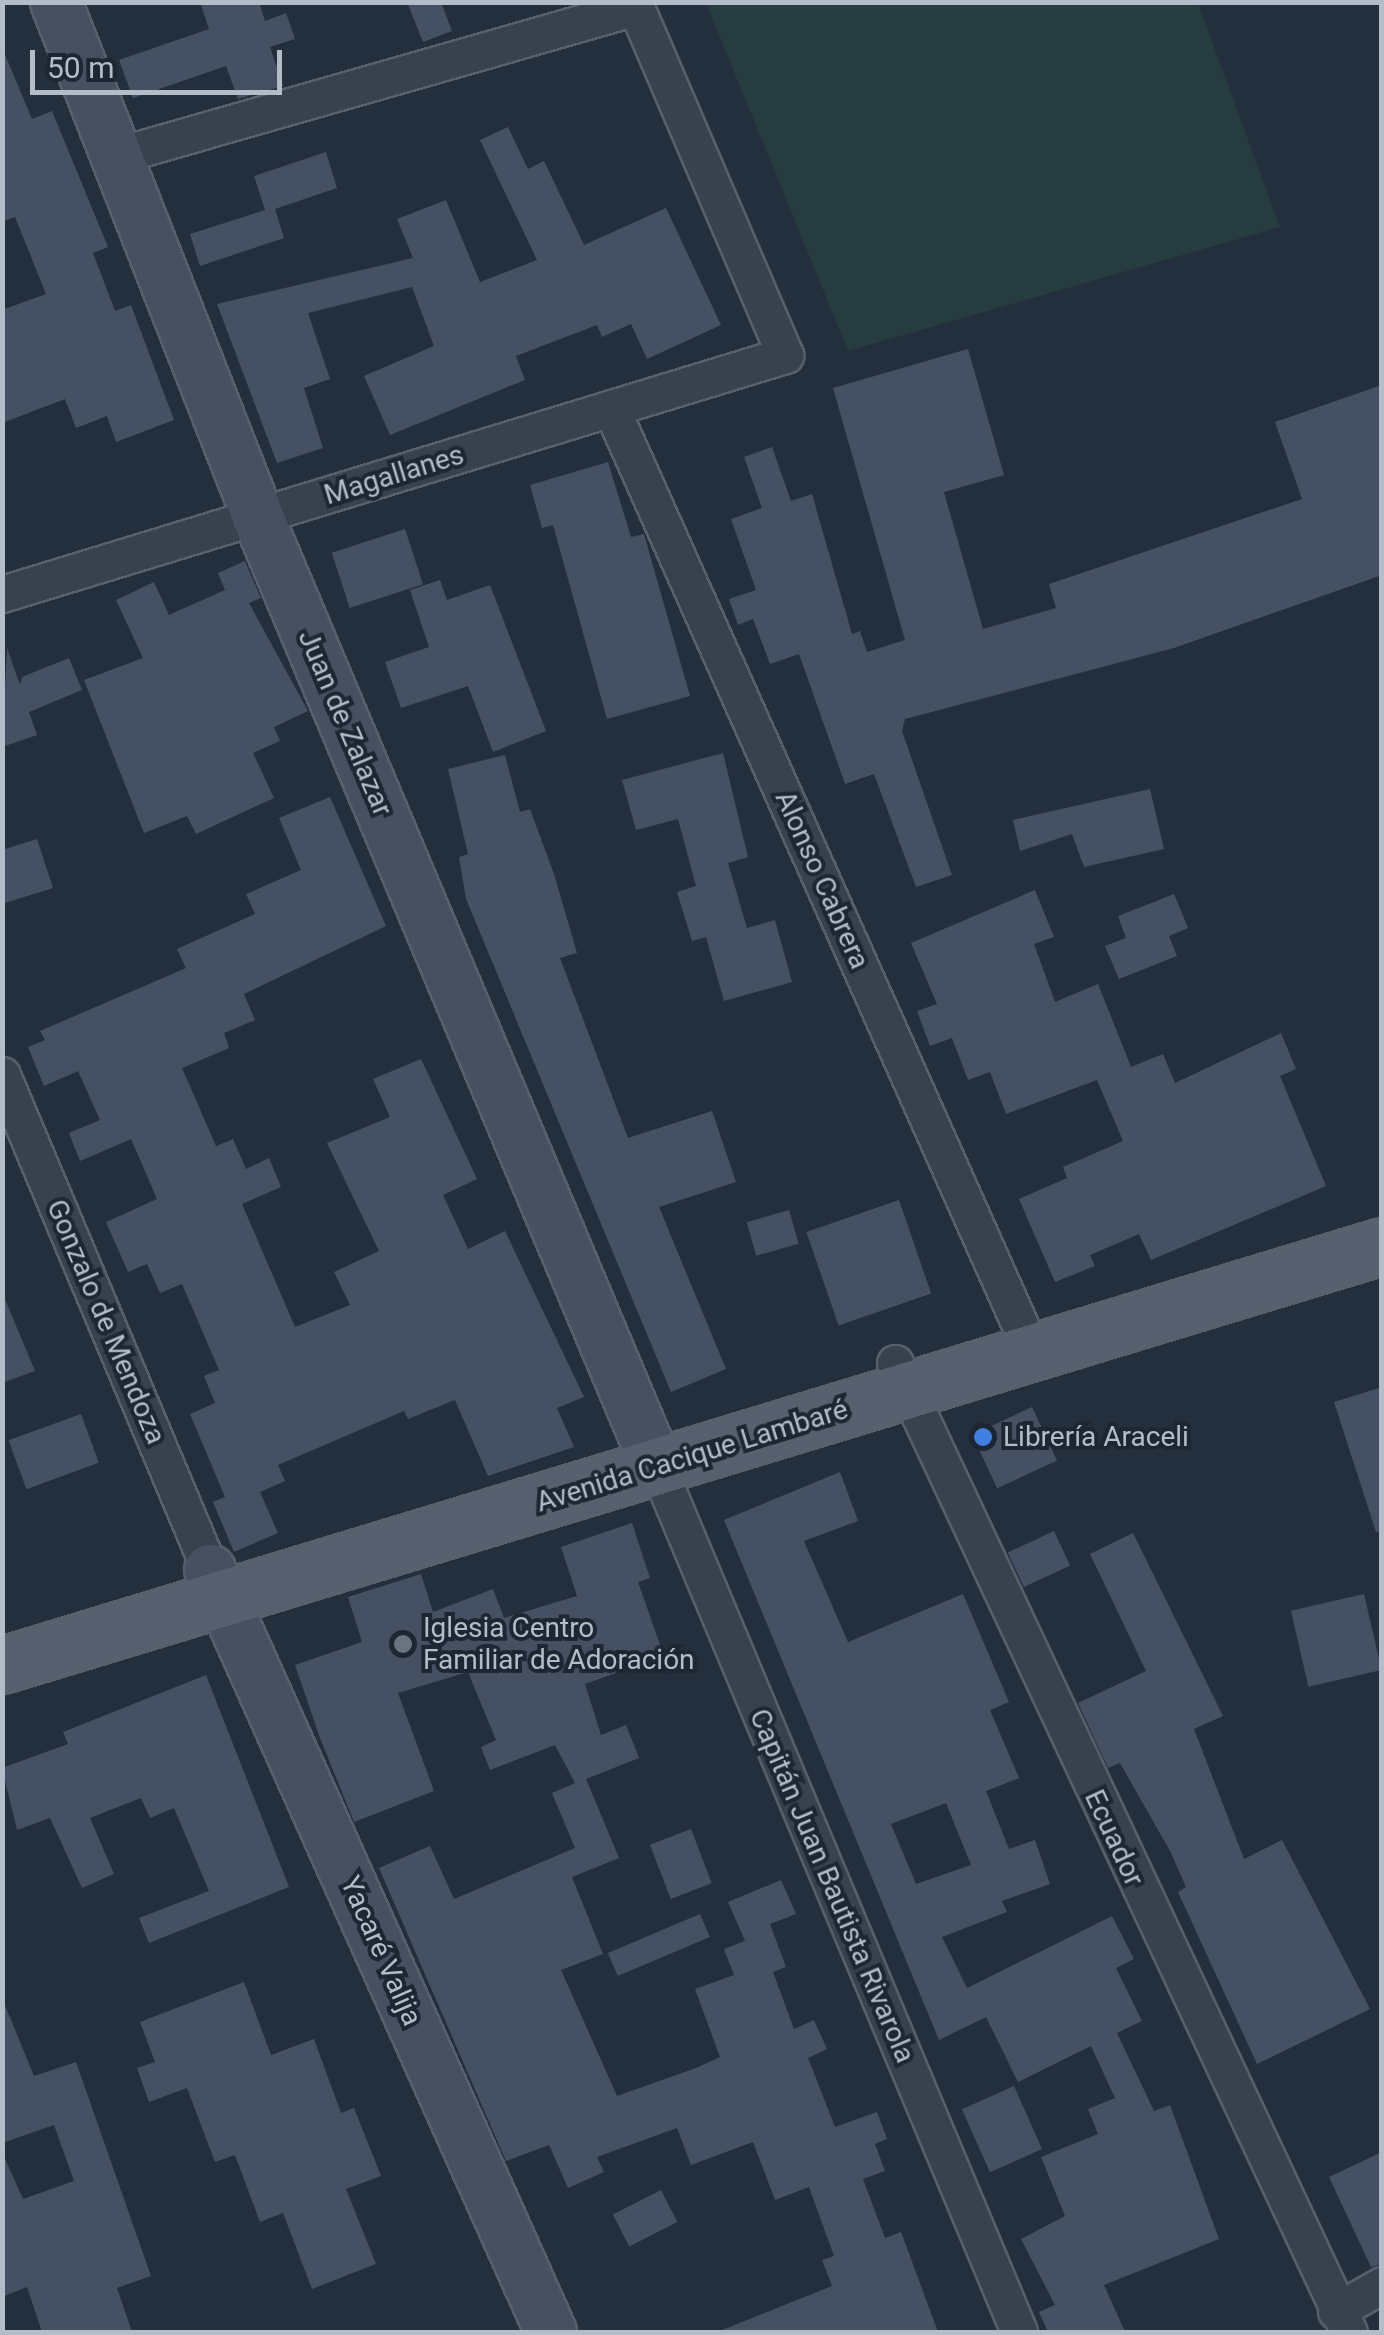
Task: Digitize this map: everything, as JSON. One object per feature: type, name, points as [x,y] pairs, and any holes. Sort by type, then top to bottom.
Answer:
[{"type":"main road","name":"Avenida Cacique Lambaré","points":[[1026,1339],[1382,1215]]},
{"type":"main road","name":"Avenida Cacique Lambaré","points":[[2,1665],[217,1584],[421,1522],[1026,1339],[1382,1246]]},
{"type":"main road","name":"Avenida Cacique Lambaré","points":[[2,1633],[217,1584]]},
{"type":"street","name":"Juan de Zalazar","points":[[56,2],[258,516],[653,1452]]},
{"type":"street","points":[[119,156],[635,5]]},
{"type":"street","name":"Magallanes","points":[[2,594],[785,355],[635,5]]},
{"type":"street","name":"Alonso Cabrera","points":[[611,408],[1026,1339]]},
{"type":"street","name":"Gonzalo de Mendoza","points":[[2,1075],[217,1584]]},
{"type":"street","name":"Ecuador","points":[[900,1377],[1343,2322]]},
{"type":"street","name":"Capitán Juan Bautista Rivarola","points":[[653,1452],[1020,2332]]},
{"type":"street","name":"Yacaré Valija","points":[[217,1584],[551,2332]]},
{"type":"street","points":[[1343,2322],[1382,2284]]},
{"type":"green space","points":[[706,3],[1198,3],[1280,227],[848,351]]},
{"type":"building","points":[[200,2],[259,2],[265,21],[286,13],[295,39],[270,47],[283,86],[238,99],[226,66],[133,98],[119,60],[209,29]]},
{"type":"building","points":[[407,2],[441,2],[452,31],[423,42]]},
{"type":"building","points":[[3,50],[32,119],[52,111],[108,247],[93,253],[115,311],[131,305],[174,420],[116,442],[107,416],[76,428],[65,399],[2,423],[2,310],[46,294],[15,217],[2,222]]},
{"type":"building","points":[[508,127],[528,169],[544,161],[584,245],[666,208],[721,325],[647,359],[631,324],[602,337],[597,325],[516,356],[525,380],[390,435],[364,376],[434,346],[412,287],[308,313],[330,379],[304,388],[323,448],[277,463],[217,304],[413,258],[397,219],[446,200],[480,282],[537,260],[480,140]]},
{"type":"building","points":[[326,152],[337,188],[275,209],[284,238],[200,266],[190,234],[265,210],[254,176]]},
{"type":"building","points":[[968,349],[1004,475],[944,492],[983,629],[1056,608],[1049,584],[1302,499],[1275,422],[1382,385],[1382,575],[1174,648],[905,719],[902,731],[952,875],[916,887],[874,774],[845,784],[799,654],[770,664],[753,619],[738,625],[729,599],[756,590],[731,519],[762,508],[744,457],[772,447],[791,501],[812,494],[852,634],[860,631],[867,652],[905,640],[833,388]]},
{"type":"building","points":[[608,462],[631,537],[644,534],[690,696],[607,719],[553,525],[542,528],[530,485]]},
{"type":"building","points":[[405,529],[423,584],[350,608],[332,553]]},
{"type":"building","points":[[245,561],[261,598],[249,603],[308,711],[274,727],[280,741],[253,753],[274,798],[196,834],[187,816],[144,833],[84,680],[143,658],[116,600],[154,582],[169,615],[225,590],[218,573]]},
{"type":"building","points":[[440,580],[447,600],[490,585],[546,731],[493,752],[468,686],[401,708],[385,662],[429,647],[410,590]]},
{"type":"building","points":[[7,648],[20,685],[22,677],[69,658],[82,690],[29,712],[37,735],[2,747]]},
{"type":"building","points":[[723,753],[748,857],[728,863],[747,928],[775,920],[792,982],[724,1001],[706,937],[692,941],[677,892],[696,886],[678,819],[636,830],[622,780]]},
{"type":"building","points":[[505,755],[520,812],[530,809],[554,874],[577,953],[560,958],[628,1138],[712,1111],[736,1182],[659,1207],[726,1369],[671,1392],[466,899],[459,857],[468,854],[448,769]]},
{"type":"building","points":[[1150,789],[1164,849],[1084,867],[1072,834],[1020,851],[1013,820]]},
{"type":"building","points":[[330,797],[386,926],[244,994],[255,1020],[224,1033],[229,1048],[182,1068],[216,1146],[233,1139],[246,1169],[269,1158],[281,1187],[242,1204],[295,1327],[350,1305],[334,1272],[379,1251],[327,1143],[390,1117],[373,1079],[421,1059],[477,1179],[443,1195],[468,1249],[505,1231],[584,1397],[557,1408],[574,1447],[488,1476],[455,1400],[408,1419],[404,1411],[278,1465],[285,1481],[260,1492],[278,1533],[234,1552],[213,1502],[225,1497],[190,1414],[215,1403],[204,1376],[219,1370],[182,1284],[160,1293],[147,1264],[128,1272],[106,1222],[157,1199],[131,1139],[80,1161],[69,1133],[100,1120],[78,1071],[44,1086],[28,1047],[45,1040],[40,1031],[186,968],[177,949],[255,914],[246,894],[301,870],[279,818]]},
{"type":"building","points":[[37,839],[53,888],[2,904],[2,850]]},
{"type":"building","points":[[1035,890],[1054,937],[1034,944],[1055,1002],[1098,984],[1131,1067],[1163,1054],[1175,1083],[1281,1033],[1296,1069],[1280,1076],[1326,1186],[1151,1260],[1139,1234],[1090,1255],[1095,1266],[1055,1282],[1019,1199],[1067,1178],[1063,1167],[1123,1141],[1097,1080],[1006,1114],[990,1072],[968,1080],[952,1038],[930,1046],[917,1011],[937,1004],[911,943]]},
{"type":"building","points":[[1174,894],[1188,928],[1169,936],[1177,956],[1119,979],[1105,946],[1126,938],[1118,916]]},
{"type":"building","points":[[899,1200],[931,1294],[839,1326],[806,1232]]},
{"type":"building","points":[[789,1210],[799,1244],[756,1256],[747,1222]]},
{"type":"building","points":[[2,1292],[35,1371],[2,1383]]},
{"type":"building","points":[[1382,1387],[1382,1531],[1376,1532],[1334,1402]]},
{"type":"building","points":[[1032,1407],[1057,1460],[997,1488],[972,1435]]},
{"type":"building","points":[[81,1414],[99,1463],[26,1489],[9,1440]]},
{"type":"building","points":[[840,1472],[858,1521],[804,1541],[848,1642],[963,1594],[1009,1702],[990,1710],[1019,1778],[986,1791],[1009,1849],[1035,1840],[1050,1884],[1002,1901],[1007,1912],[942,1937],[967,1988],[1112,1916],[1134,1959],[1116,1968],[1142,2021],[1117,2033],[1154,2111],[1170,2105],[1219,2239],[1104,2285],[1125,2332],[1048,2332],[1039,2312],[1055,2305],[1021,2239],[1065,2216],[1041,2157],[1098,2134],[1088,2109],[1115,2098],[1091,2046],[1018,2082],[986,2017],[939,2040],[724,1520]],"holes":[[[946,1803],[971,1865],[916,1884],[891,1824]]]},
{"type":"building","points":[[632,1523],[650,1578],[638,1582],[664,1656],[585,1684],[601,1735],[626,1725],[639,1758],[586,1779],[619,1858],[572,1877],[603,1954],[561,1970],[617,2096],[696,2068],[720,2057],[695,1989],[734,1975],[724,1949],[745,1941],[728,1902],[781,1880],[796,1914],[770,1924],[786,1967],[773,1972],[794,2029],[814,2020],[827,2049],[808,2058],[835,2127],[877,2112],[887,2139],[875,2144],[885,2171],[863,2179],[885,2238],[901,2232],[938,2332],[717,2332],[832,2286],[822,2260],[834,2256],[809,2187],[775,2200],[753,2142],[691,2165],[677,2128],[597,2157],[604,2172],[568,2188],[549,2145],[506,2161],[379,1868],[430,1846],[454,1899],[575,1848],[552,1793],[575,1783],[555,1745],[490,1770],[481,1747],[496,1740],[468,1672],[398,1693],[434,1791],[354,1822],[320,1738],[295,1665],[362,1642],[348,1597],[421,1574],[433,1612],[493,1589],[504,1618],[577,1596],[561,1547]]},
{"type":"building","points":[[1054,1531],[1070,1565],[1024,1587],[1008,1553]]},
{"type":"building","points":[[1133,1533],[1223,1716],[1194,1729],[1244,1859],[1282,1840],[1370,2009],[1257,2064],[1178,1892],[1186,1887],[1170,1851],[1120,1763],[1108,1768],[1078,1703],[1146,1671],[1090,1554]]},
{"type":"building","points":[[1364,1594],[1382,1670],[1308,1687],[1291,1611]]},
{"type":"building","points":[[206,1675],[289,1887],[149,1943],[139,1918],[209,1891],[174,1808],[150,1818],[141,1798],[90,1818],[114,1874],[82,1888],[50,1818],[17,1830],[2,1768],[68,1744],[63,1732]]},
{"type":"building","points":[[691,1829],[712,1883],[671,1899],[650,1845]]},
{"type":"building","points":[[700,1914],[710,1937],[618,1976],[608,1953]]},
{"type":"building","points":[[244,1982],[271,2055],[314,2039],[341,2113],[354,2108],[381,2176],[346,2189],[376,2264],[312,2289],[283,2213],[260,2222],[235,2155],[215,2162],[187,2088],[149,2102],[137,2068],[155,2062],[140,2022]]},
{"type":"building","points":[[2,1998],[34,2076],[76,2062],[151,2276],[117,2288],[132,2332],[42,2332],[27,2287],[2,2297],[2,2152],[23,2199],[74,2181],[54,2125],[2,2143]]},
{"type":"building","points":[[1014,2086],[1042,2149],[990,2172],[962,2109]]},
{"type":"building","points":[[1382,2152],[1382,2264],[1371,2267],[1329,2177]]},
{"type":"building","points":[[661,2190],[677,2222],[629,2247],[613,2215]]},
{"type":"place","name":"Librería Araceli","points":[[983,1437]]},
{"type":"place","name":"Iglesia Centro Familiar de Adoración","points":[[403,1644]]}]
